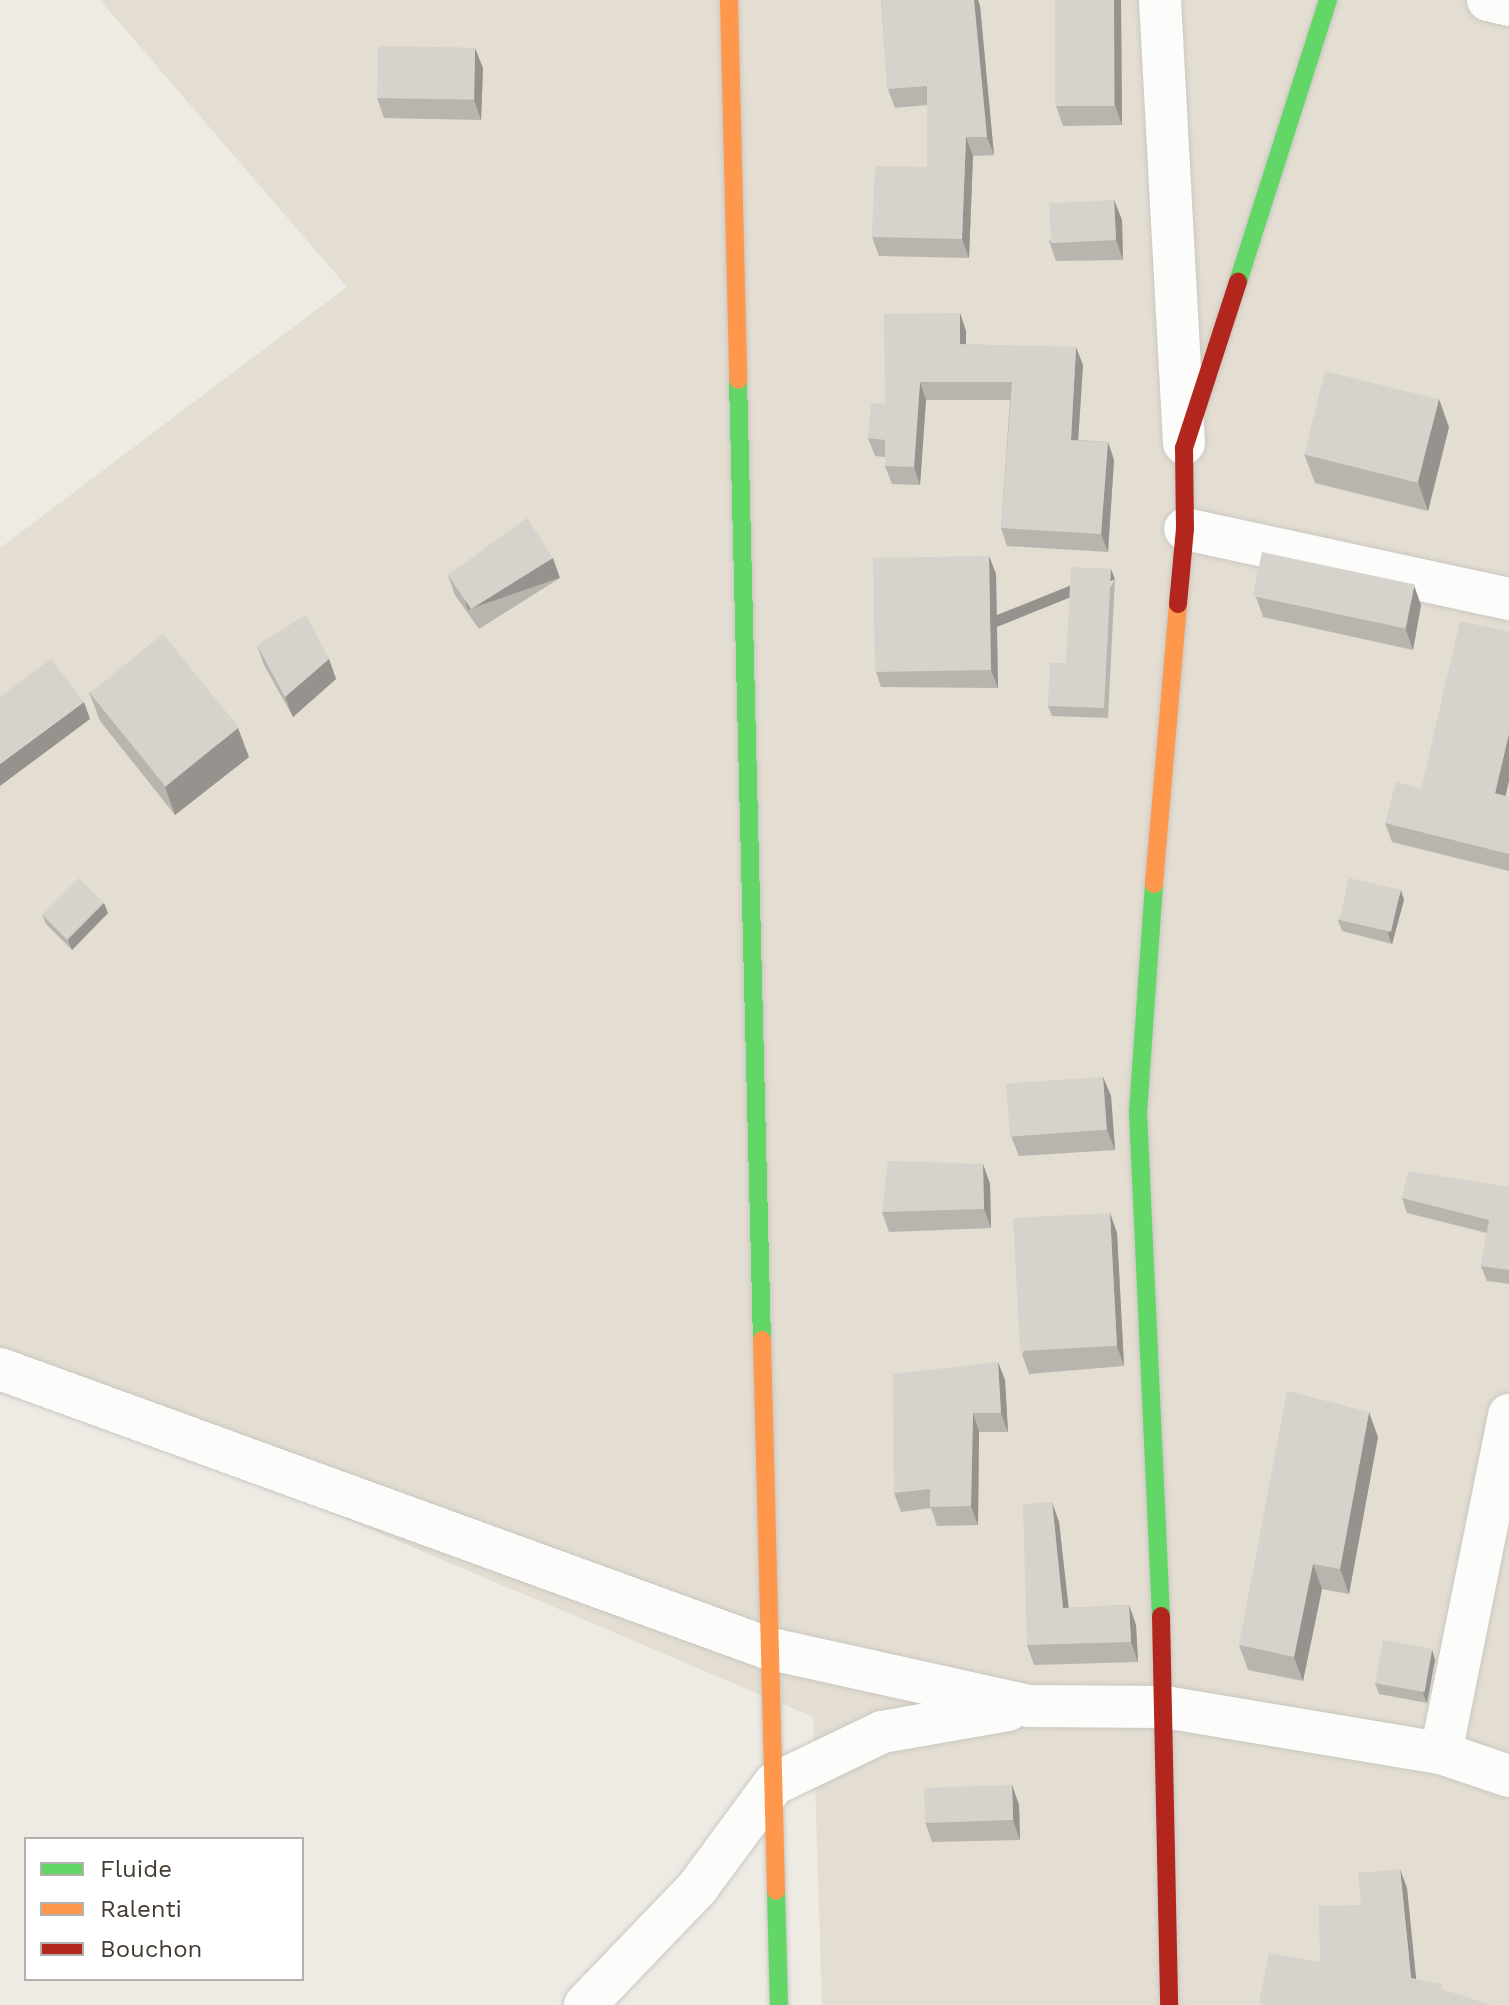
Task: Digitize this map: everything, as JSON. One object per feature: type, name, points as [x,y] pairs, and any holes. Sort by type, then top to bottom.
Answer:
[{"type":"street","points":[[729,0],[749,646],[767,1648],[774,1784],[779,2005]]},
{"type":"street","points":[[1160,0],[1184,448],[1185,529],[1162,761],[1138,1112],[1165,1707],[1169,2005]]},
{"type":"street","points":[[1184,448],[1328,0]]},
{"type":"street","points":[[1488,0],[1509,5]]},
{"type":"street","points":[[1185,529],[1509,599]]},
{"type":"street","points":[[0,1369],[767,1648],[1029,1706]]},
{"type":"street","points":[[1441,1753],[1509,1415]]},
{"type":"street","points":[[585,2005],[698,1887],[774,1784],[882,1732],[1029,1706],[1165,1707],[1441,1753],[1509,1776]]},
{"type":"shaded area","points":[[100,0],[1509,0],[1509,2005],[822,2005],[813,1717],[0,1372],[0,548],[347,287]]},
{"type":"building","points":[[881,0],[974,0],[987,137],[966,137],[962,239],[872,237],[875,166],[927,167],[927,86],[888,89]]},
{"type":"building","points":[[1055,0],[1114,0],[1114,106],[1055,106]]},
{"type":"building","points":[[378,46],[475,48],[474,100],[377,98]]},
{"type":"building","points":[[1114,200],[1116,240],[1051,243],[1049,203]]},
{"type":"building","points":[[960,313],[960,344],[1076,347],[1071,440],[1108,442],[1101,534],[1001,528],[1012,382],[920,382],[914,467],[885,466],[885,440],[868,438],[871,403],[885,404],[884,314]]},
{"type":"building","points":[[1325,371],[1439,399],[1418,483],[1304,454]]},
{"type":"building","points":[[527,518],[553,558],[471,609],[448,575]]},
{"type":"building","points":[[1262,552],[1415,584],[1405,628],[1253,596]]},
{"type":"building","points":[[989,556],[991,670],[875,672],[873,558]]},
{"type":"building","points":[[1071,567],[1111,569],[1104,708],[1048,706],[1050,663],[1066,663]]},
{"type":"building","points":[[306,615],[329,659],[285,697],[257,645]]},
{"type":"building","points":[[1460,621],[1509,632],[1509,733],[1495,793],[1509,797],[1509,854],[1385,823],[1396,782],[1421,789]]},
{"type":"building","points":[[163,634],[239,727],[165,786],[90,693]]},
{"type":"building","points":[[51,659],[84,702],[0,764],[0,697]]},
{"type":"building","points":[[79,878],[104,903],[67,940],[42,915]]},
{"type":"building","points":[[1349,878],[1401,890],[1391,932],[1339,920]]},
{"type":"building","points":[[1103,1077],[1107,1130],[1010,1137],[1006,1084]]},
{"type":"building","points":[[888,1161],[983,1164],[984,1209],[882,1212]]},
{"type":"building","points":[[1408,1171],[1509,1187],[1509,1270],[1481,1266],[1489,1220],[1402,1198]]},
{"type":"building","points":[[1110,1213],[1117,1346],[1020,1351],[1013,1218]]},
{"type":"building","points":[[998,1362],[1001,1413],[973,1413],[971,1506],[930,1507],[930,1489],[894,1493],[893,1374]]},
{"type":"building","points":[[1287,1391],[1369,1412],[1340,1569],[1313,1564],[1294,1657],[1239,1645]]},
{"type":"building","points":[[1052,1502],[1063,1608],[1129,1605],[1131,1642],[1027,1645],[1023,1504]]},
{"type":"building","points":[[1383,1640],[1432,1649],[1425,1692],[1375,1683]]},
{"type":"building","points":[[1012,1785],[1013,1820],[925,1823],[924,1788]]},
{"type":"building","points":[[1400,1869],[1411,1978],[1442,1984],[1442,1989],[1490,2005],[1259,2003],[1269,1953],[1320,1962],[1319,1906],[1361,1905],[1358,1873]]},
{"type":"traffic: fast","points":[[1238,282],[1328,0]]},
{"type":"traffic: fast","points":[[738,380],[762,1340]]},
{"type":"traffic: fast","points":[[1154,884],[1138,1112],[1161,1616]]},
{"type":"traffic: fast","points":[[776,1891],[779,2005]]},
{"type":"traffic: slow","points":[[729,0],[738,380]]},
{"type":"traffic: slow","points":[[1154,884],[1178,604]]},
{"type":"traffic: slow","points":[[762,1340],[776,1891]]},
{"type":"traffic: jam","points":[[1178,604],[1185,529],[1184,448],[1238,282]]},
{"type":"traffic: jam","points":[[1161,1616],[1169,2005]]}]
